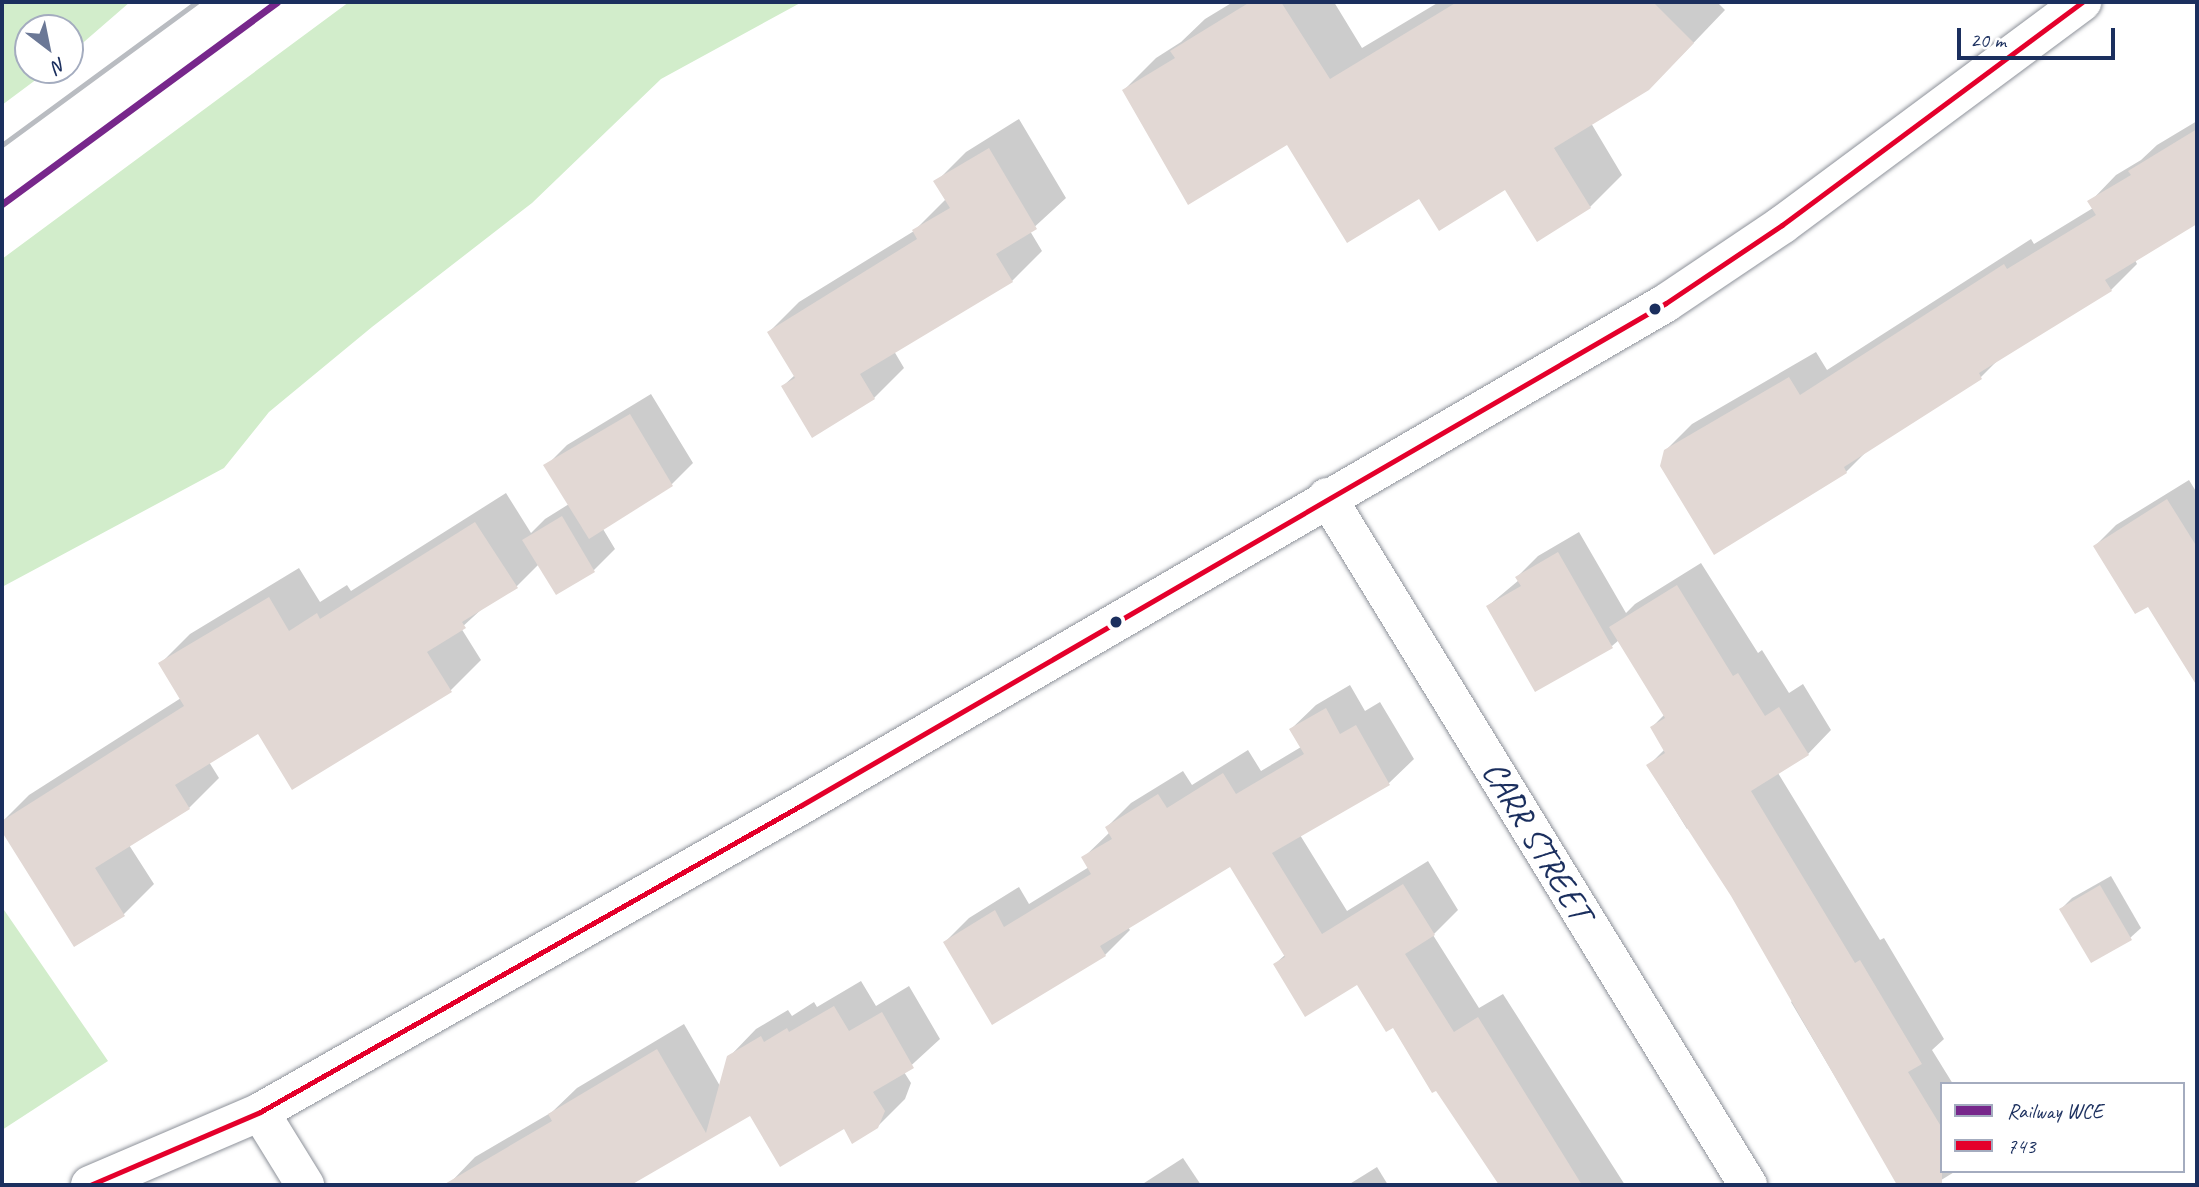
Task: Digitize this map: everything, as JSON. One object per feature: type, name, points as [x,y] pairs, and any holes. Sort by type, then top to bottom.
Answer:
[{"type":"street","points":[[90,1185],[260,1112],[800,806],[1327,497],[1666,303],[1782,225],[2082,2]]},
{"type":"street","name":"CARR STREET","points":[[1327,497],[1748,1185]]},
{"type":"street","points":[[260,1112],[305,1185]]},
{"type":"green space","points":[[2,2],[130,2],[84,42],[84,14],[14,14],[14,84],[30,84],[2,105]]},
{"type":"green space","points":[[349,2],[802,2],[661,79],[532,203],[372,327],[269,412],[224,468],[2,587],[2,259]]},
{"type":"green space","points":[[2,907],[108,1061],[2,1130]]},
{"type":"building","points":[[1250,2],[1281,2],[1330,79],[1457,2],[1653,2],[1694,43],[1649,90],[1554,148],[1591,208],[1537,242],[1505,190],[1439,231],[1419,199],[1347,243],[1287,145],[1188,205],[1122,90],[1175,58],[1170,51]]},
{"type":"building","points":[[2197,129],[2197,224],[2105,280],[2112,291],[1979,373],[1982,379],[1844,467],[1847,473],[1714,555],[1660,466],[1664,450],[1789,377],[1800,395],[2004,264],[2007,269],[2096,215],[2087,201],[2131,175],[2128,171]]},
{"type":"building","points":[[989,148],[1037,229],[996,254],[1013,282],[860,374],[875,399],[812,438],[781,386],[795,378],[767,332],[917,239],[912,230],[950,208],[933,181]]},
{"type":"building","points":[[630,414],[673,486],[589,539],[543,465]]},
{"type":"building","points":[[2167,499],[2197,547],[2197,686],[2148,607],[2135,614],[2093,546]]},
{"type":"building","points":[[562,516],[595,572],[556,595],[522,540]]},
{"type":"building","points":[[475,522],[518,588],[462,622],[466,628],[427,652],[452,692],[292,790],[258,734],[175,785],[190,809],[95,868],[125,916],[74,947],[2,832],[2,821],[184,706],[158,663],[269,597],[289,631],[317,613],[320,619]]},
{"type":"building","points":[[1558,552],[1613,648],[1535,692],[1486,606],[1521,586],[1515,577]]},
{"type":"building","points":[[1677,585],[1733,676],[1738,673],[1765,716],[1779,707],[1809,755],[1751,791],[1855,963],[1860,960],[1922,1064],[1908,1072],[1940,1125],[1942,1185],[1897,1185],[1731,896],[1646,765],[1665,753],[1650,727],[1665,718],[1609,627]]},
{"type":"building","points":[[1326,708],[1340,734],[1356,725],[1390,785],[1272,853],[1322,934],[1403,884],[1435,935],[1405,954],[1454,1032],[1478,1017],[1582,1185],[1499,1185],[1436,1091],[1432,1093],[1393,1028],[1386,1032],[1357,985],[1305,1017],[1273,964],[1285,957],[1230,867],[1100,946],[1106,956],[992,1025],[943,942],[995,910],[1004,927],[1091,874],[1081,857],[1112,839],[1105,827],[1158,794],[1167,808],[1223,773],[1236,794],[1304,754],[1289,729]]},
{"type":"building","points":[[2100,885],[2132,940],[2091,963],[2059,909]]},
{"type":"building","points":[[834,1006],[849,1031],[882,1012],[914,1068],[873,1092],[885,1111],[878,1128],[852,1144],[844,1129],[780,1167],[750,1116],[631,1185],[443,1185],[552,1121],[548,1114],[657,1049],[706,1133],[727,1056],[761,1036],[764,1042],[787,1028],[789,1032]]},
{"type":"railway","points":[[2,145],[197,2]]},
{"type":"rail line","name":"WCE","points":[[2,204],[277,2]]},
{"type":"transit line","name":"743","points":[[90,1185],[260,1112],[800,806],[1666,303],[1782,225],[2082,2]]}]
